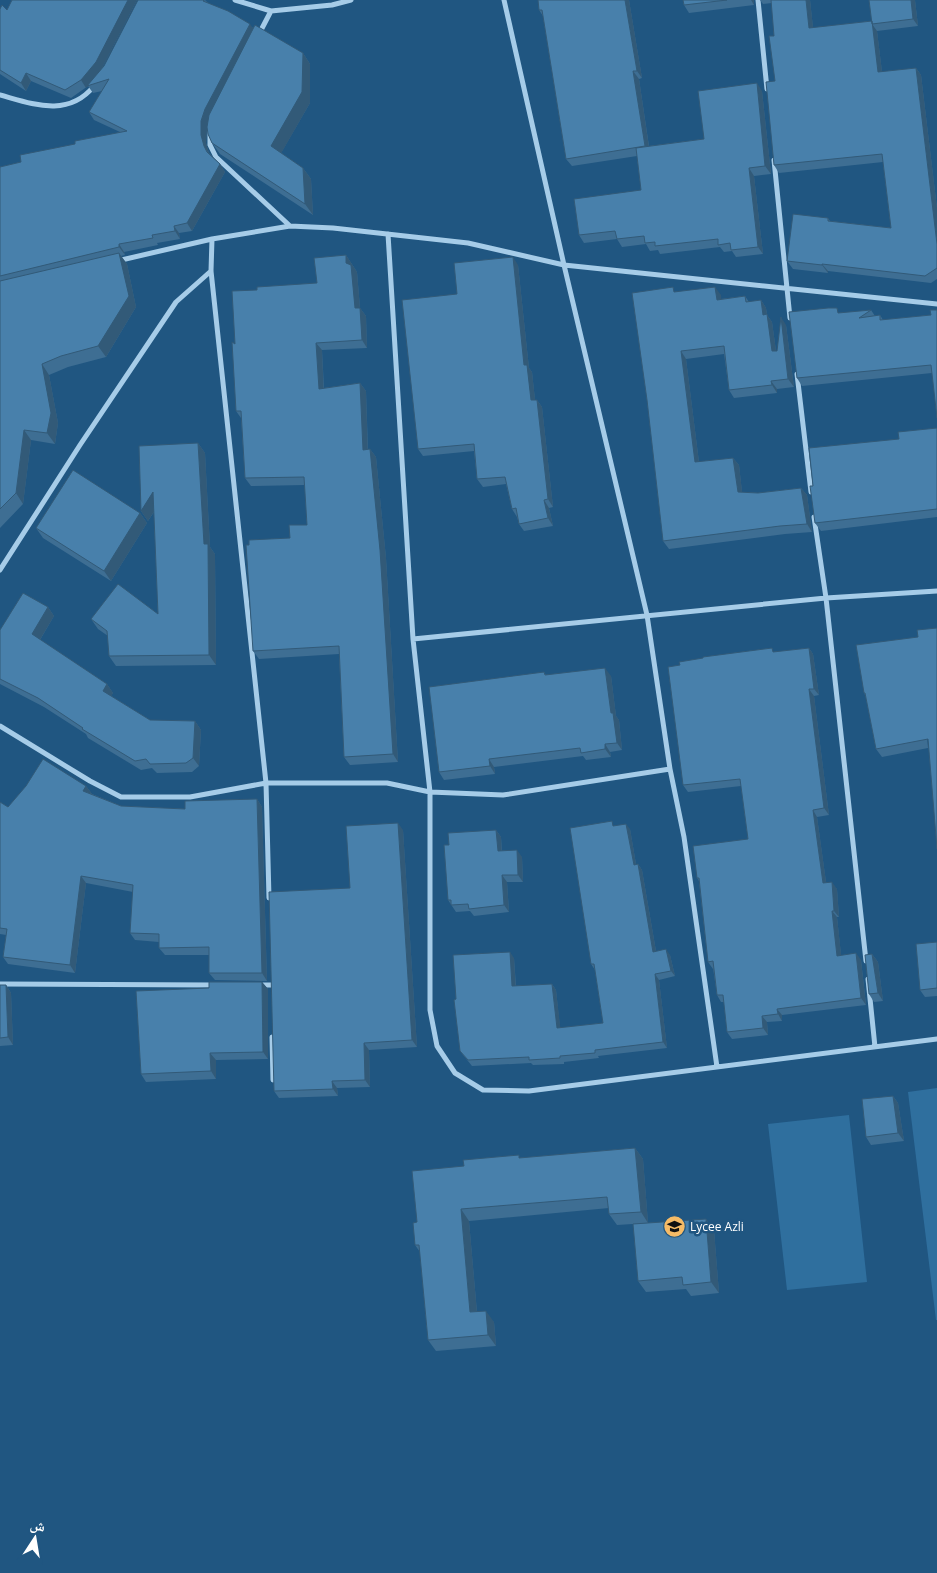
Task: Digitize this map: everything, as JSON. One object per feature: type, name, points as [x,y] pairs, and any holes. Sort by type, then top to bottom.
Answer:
[{"type":"street","points":[[235,0],[271,11],[332,5],[351,0]]},
{"type":"street","points":[[504,0],[564,265],[647,615],[670,769],[684,837],[717,1067]]},
{"type":"street","points":[[758,0],[768,99]]},
{"type":"street","points":[[258,36],[271,11]]},
{"type":"street","points":[[0,95],[43,107],[67,105],[90,91],[100,78]]},
{"type":"street","points":[[212,126],[209,133],[210,145],[216,157],[290,226]]},
{"type":"street","points":[[773,149],[791,326]]},
{"type":"street","points":[[116,262],[212,239],[290,226],[333,228],[468,243],[564,265],[937,304]]},
{"type":"street","points":[[388,234],[412,639],[430,792],[430,1010],[437,1046],[455,1073],[483,1090],[529,1091],[937,1039]]},
{"type":"street","points":[[212,239],[211,270],[266,783],[270,908]]},
{"type":"street","points":[[0,570],[80,445],[176,302],[211,270]]},
{"type":"street","points":[[796,364],[812,498]]},
{"type":"street","points":[[813,506],[826,598],[875,1047]]},
{"type":"street","points":[[412,639],[826,598],[937,591]]},
{"type":"street","points":[[0,726],[90,781],[120,797],[190,797],[266,783],[387,783],[430,792],[503,795],[670,769]]},
{"type":"street","points":[[272,975],[272,994]]},
{"type":"street","points":[[0,984],[224,985]]},
{"type":"street","points":[[253,985],[272,985]]},
{"type":"street","points":[[272,1032],[273,1080]]},
{"type":"shaded area","points":[[937,1088],[937,1320],[936,1320],[908,1092]]},
{"type":"shaded area","points":[[849,1115],[867,1282],[787,1290],[768,1124]]},
{"type":"building","points":[[12,0],[128,0],[96,62],[81,80],[65,90],[26,73],[21,83],[0,70],[0,9],[2,5],[7,10]]},
{"type":"building","points":[[138,0],[204,0],[250,24],[205,109],[201,121],[201,135],[204,146],[207,152],[220,164],[187,223],[174,226],[175,231],[152,235],[153,238],[119,244],[119,247],[0,276],[0,167],[21,162],[20,155],[75,144],[75,141],[127,131],[89,112],[109,79],[87,86],[104,66]]},
{"type":"building","points":[[538,0],[625,0],[637,71],[633,71],[645,146],[566,159],[542,10],[539,10]]},
{"type":"building","points":[[683,0],[727,0],[684,5]]},
{"type":"building","points":[[771,0],[806,0],[809,28],[872,21],[878,72],[916,68],[937,244],[937,268],[925,276],[787,261],[793,214],[828,218],[828,221],[891,228],[882,154],[774,165],[766,82],[775,81],[769,36],[774,36]]},
{"type":"building","points":[[869,0],[911,0],[913,19],[872,24]]},
{"type":"building","points":[[255,25],[303,53],[302,92],[271,146],[303,168],[305,204],[212,143],[208,134],[209,115]]},
{"type":"building","points":[[757,83],[765,166],[749,168],[758,247],[731,250],[730,243],[718,245],[718,239],[655,246],[655,242],[645,243],[644,236],[617,239],[615,231],[579,235],[574,199],[641,190],[636,148],[704,139],[698,91]]},
{"type":"building","points":[[119,253],[129,296],[98,346],[61,356],[42,364],[51,413],[47,433],[24,430],[16,493],[0,509],[0,281]]},
{"type":"building","points":[[346,255],[346,263],[351,265],[355,308],[360,308],[362,340],[316,343],[319,389],[360,383],[363,450],[370,449],[380,550],[393,754],[344,757],[339,646],[253,651],[246,545],[249,545],[249,540],[290,538],[289,525],[307,525],[304,477],[245,478],[241,411],[236,411],[232,342],[235,344],[232,291],[257,290],[257,287],[317,283],[314,258]]},
{"type":"building","points":[[513,257],[524,365],[527,365],[531,400],[537,400],[548,499],[544,500],[548,518],[519,524],[516,508],[512,509],[505,477],[477,479],[474,444],[418,449],[402,300],[457,294],[454,263]]},
{"type":"building","points":[[673,287],[674,292],[715,287],[717,300],[745,296],[746,302],[761,300],[763,315],[767,314],[772,351],[777,351],[781,317],[788,379],[771,381],[772,385],[729,390],[724,346],[681,351],[695,462],[733,458],[738,492],[758,493],[801,488],[807,524],[663,541],[647,400],[632,293]]},
{"type":"building","points":[[837,308],[838,313],[871,310],[859,318],[880,315],[880,320],[931,315],[930,310],[937,310],[937,418],[931,365],[797,378],[789,312]]},
{"type":"building","points":[[937,428],[937,509],[815,523],[810,486],[813,486],[809,448],[899,439],[898,432]]},
{"type":"building","points":[[198,443],[204,544],[208,544],[209,655],[109,656],[107,631],[91,619],[118,584],[158,614],[153,492],[141,511],[139,446]]},
{"type":"building","points":[[73,470],[140,513],[104,571],[36,528]]},
{"type":"building","points":[[23,593],[48,607],[32,634],[107,684],[103,691],[150,720],[195,721],[193,758],[186,763],[150,764],[146,759],[135,761],[82,729],[38,698],[0,679],[0,630]]},
{"type":"building","points":[[937,628],[937,849],[928,739],[876,749],[856,645],[918,637],[917,630]]},
{"type":"building","points":[[772,648],[773,652],[809,648],[814,689],[809,689],[824,808],[813,810],[823,883],[832,882],[834,911],[832,911],[837,956],[856,953],[861,998],[777,1009],[778,1014],[762,1016],[763,1028],[727,1032],[723,995],[717,995],[713,961],[708,962],[699,878],[697,878],[693,846],[748,839],[740,779],[683,785],[668,667],[680,665],[679,662],[703,657]]},
{"type":"building","points":[[605,668],[617,743],[605,744],[605,749],[581,753],[580,748],[489,759],[490,766],[439,772],[429,687],[544,672],[545,675]]},
{"type":"building","points":[[43,759],[86,786],[83,791],[121,806],[185,809],[185,801],[257,799],[262,973],[209,973],[209,947],[159,948],[159,934],[130,933],[133,885],[81,876],[70,965],[3,957],[7,929],[0,928],[0,802],[8,807],[26,786]]},
{"type":"building","points":[[612,821],[613,826],[626,824],[634,865],[638,864],[653,952],[666,949],[671,971],[655,974],[663,1042],[595,1050],[595,1053],[560,1056],[560,1058],[529,1060],[529,1057],[468,1060],[460,1051],[454,1000],[456,999],[453,955],[510,952],[512,986],[552,984],[557,1028],[603,1023],[594,964],[591,964],[570,828]]},
{"type":"building","points":[[398,823],[412,1040],[364,1043],[365,1080],[332,1081],[333,1089],[274,1091],[269,892],[350,888],[346,826]]},
{"type":"building","points":[[496,830],[498,851],[517,850],[518,875],[502,875],[504,905],[469,909],[468,904],[451,905],[451,900],[448,900],[444,845],[449,845],[448,833]]},
{"type":"building","points":[[937,942],[937,988],[920,990],[916,944]]},
{"type":"building","points":[[872,954],[878,993],[869,994],[865,955]]},
{"type":"building","points":[[209,982],[262,982],[263,1052],[210,1053],[211,1071],[141,1074],[136,991],[209,988]]},
{"type":"building","points":[[0,985],[6,985],[8,1037],[0,1038]]},
{"type":"building","points":[[893,1096],[898,1133],[866,1137],[862,1099]]},
{"type":"building","points":[[635,1148],[641,1212],[609,1214],[607,1197],[461,1209],[470,1312],[486,1311],[488,1335],[428,1340],[419,1245],[415,1245],[413,1223],[417,1222],[412,1171],[464,1166],[463,1160],[519,1155],[519,1158]]},
{"type":"building","points":[[706,1219],[711,1282],[683,1285],[682,1277],[638,1281],[633,1224]]},
{"type":"place","name":"Lycee Azli","points":[[674,1227]]}]
